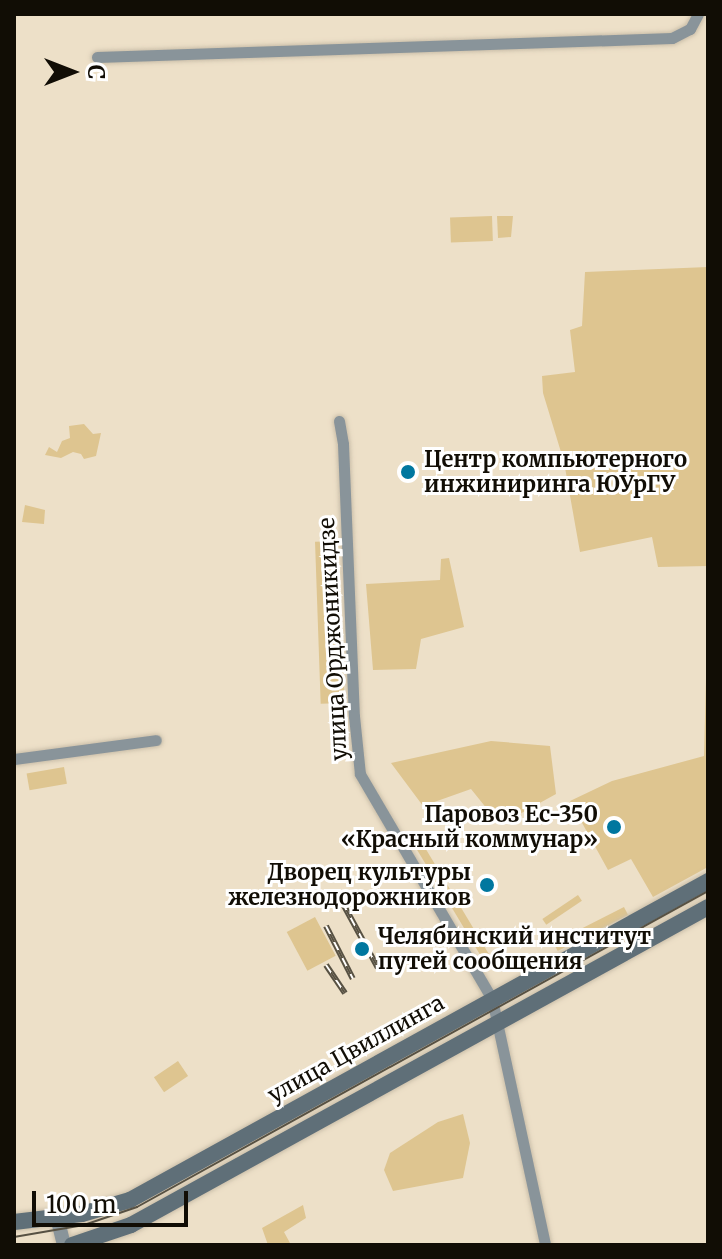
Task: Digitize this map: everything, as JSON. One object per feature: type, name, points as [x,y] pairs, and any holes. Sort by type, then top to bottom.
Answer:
[{"type":"main road","name":"улица Цвиллинга","points":[[14,1222],[106,1208],[138,1196],[708,881]]},
{"type":"main road","name":"улица Цвиллинга","points":[[72,1245],[131,1225],[708,907]]},
{"type":"street","points":[[97,57],[672,38],[690,29],[698,14]]},
{"type":"street","name":"улица Орджоникидзе","points":[[339,421],[343,444],[354,716],[360,774],[492,999],[545,1245]]},
{"type":"street","points":[[14,759],[156,740]]},
{"type":"street","points":[[57,1217],[64,1245]]},
{"type":"shaded area","points":[[492,216],[493,241],[451,242],[450,217]]},
{"type":"shaded area","points":[[497,216],[513,216],[511,237],[498,238]]},
{"type":"shaded area","points":[[708,267],[708,566],[658,567],[652,537],[580,552],[564,462],[543,393],[542,376],[575,372],[570,330],[582,326],[585,272]]},
{"type":"shaded area","points":[[84,424],[93,434],[101,433],[96,456],[84,459],[81,454],[73,452],[61,458],[45,455],[49,447],[57,452],[62,441],[70,438],[69,426]]},
{"type":"shaded area","points":[[25,505],[45,510],[44,524],[22,522]]},
{"type":"shaded area","points":[[339,541],[345,703],[321,704],[315,542]]},
{"type":"shaded area","points":[[449,558],[464,627],[421,639],[416,669],[373,670],[366,584],[440,580],[441,559]]},
{"type":"shaded area","points":[[706,678],[708,867],[653,897],[631,859],[608,870],[570,801],[612,781],[704,756]]},
{"type":"shaded area","points":[[491,741],[550,746],[556,794],[500,825],[471,789],[423,806],[391,763]]},
{"type":"shaded area","points":[[64,767],[67,784],[30,790],[27,774]]},
{"type":"shaded area","points":[[424,846],[490,956],[483,960],[417,850]]},
{"type":"shaded area","points":[[578,895],[582,901],[546,925],[542,919]]},
{"type":"shaded area","points":[[624,907],[628,915],[558,951],[554,943]]},
{"type":"shaded area","points":[[315,917],[336,956],[307,971],[287,932]]},
{"type":"shaded area","points":[[178,1061],[188,1076],[164,1092],[154,1077]]},
{"type":"shaded area","points":[[463,1114],[470,1143],[463,1178],[393,1191],[384,1170],[390,1153],[438,1122]]},
{"type":"shaded area","points":[[303,1205],[306,1218],[284,1232],[290,1243],[268,1245],[262,1228]]},
{"type":"tram line","points":[[14,1237],[84,1225],[137,1207],[708,891]]},
{"type":"railway","points":[[342,902],[378,968]]},
{"type":"railway","points":[[326,926],[353,979]]},
{"type":"railway","points":[[326,965],[345,993]]},
{"type":"place","name":"Центр компьютерного инжиниринга ЮУрГУ","points":[[408,472]]},
{"type":"place","name":"Паровоз Ес-350 «Красный коммунар»","points":[[614,827]]},
{"type":"place","name":"Дворец культуры железнодорожников","points":[[487,885]]},
{"type":"place","name":"Челябинский институт путей сообщения","points":[[362,949]]}]
